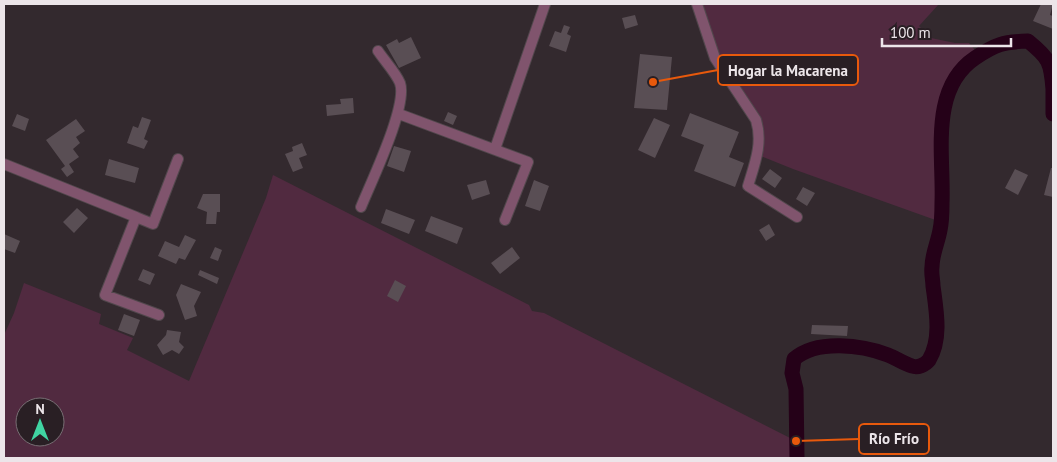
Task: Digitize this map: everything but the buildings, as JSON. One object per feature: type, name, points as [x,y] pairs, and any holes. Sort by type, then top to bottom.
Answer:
[{"type":"street","points":[[495,149],[545,4]]},
{"type":"street","points":[[697,4],[715,58],[756,120],[759,131],[758,155],[748,186],[797,217]]},
{"type":"street","points":[[361,207],[399,114],[402,98],[400,82],[378,51]]},
{"type":"street","points":[[399,114],[528,162],[505,220]]},
{"type":"street","points":[[4,164],[153,224],[178,159]]},
{"type":"street","points":[[136,217],[105,295],[159,315]]},
{"type":"shaded area","points":[[697,4],[939,4],[919,26],[931,38],[955,43],[969,43],[979,55],[968,63],[952,81],[945,102],[942,125],[941,222],[758,155],[759,131],[715,58]]},
{"type":"shaded area","points":[[273,175],[529,305],[532,311],[544,313],[796,441],[797,458],[4,458],[4,335],[24,283],[101,314],[99,324],[133,338],[127,350],[189,381],[266,198]]},
{"type":"waterway","points":[[797,458],[796,389],[792,373],[794,359],[815,349],[827,346],[840,346],[877,351],[917,367],[927,362],[933,352],[936,343],[937,324],[932,269],[942,217],[942,124],[945,105],[951,87],[960,71],[975,58],[994,47],[1006,43],[1028,41],[1048,61],[1053,89]]},
{"type":"waterway","points":[[1053,89],[1053,114]]},
{"type":"place","name":"Hogar la Macarena","points":[[653,82]]},
{"type":"place","name":"Río Frío","points":[[796,441]]}]
